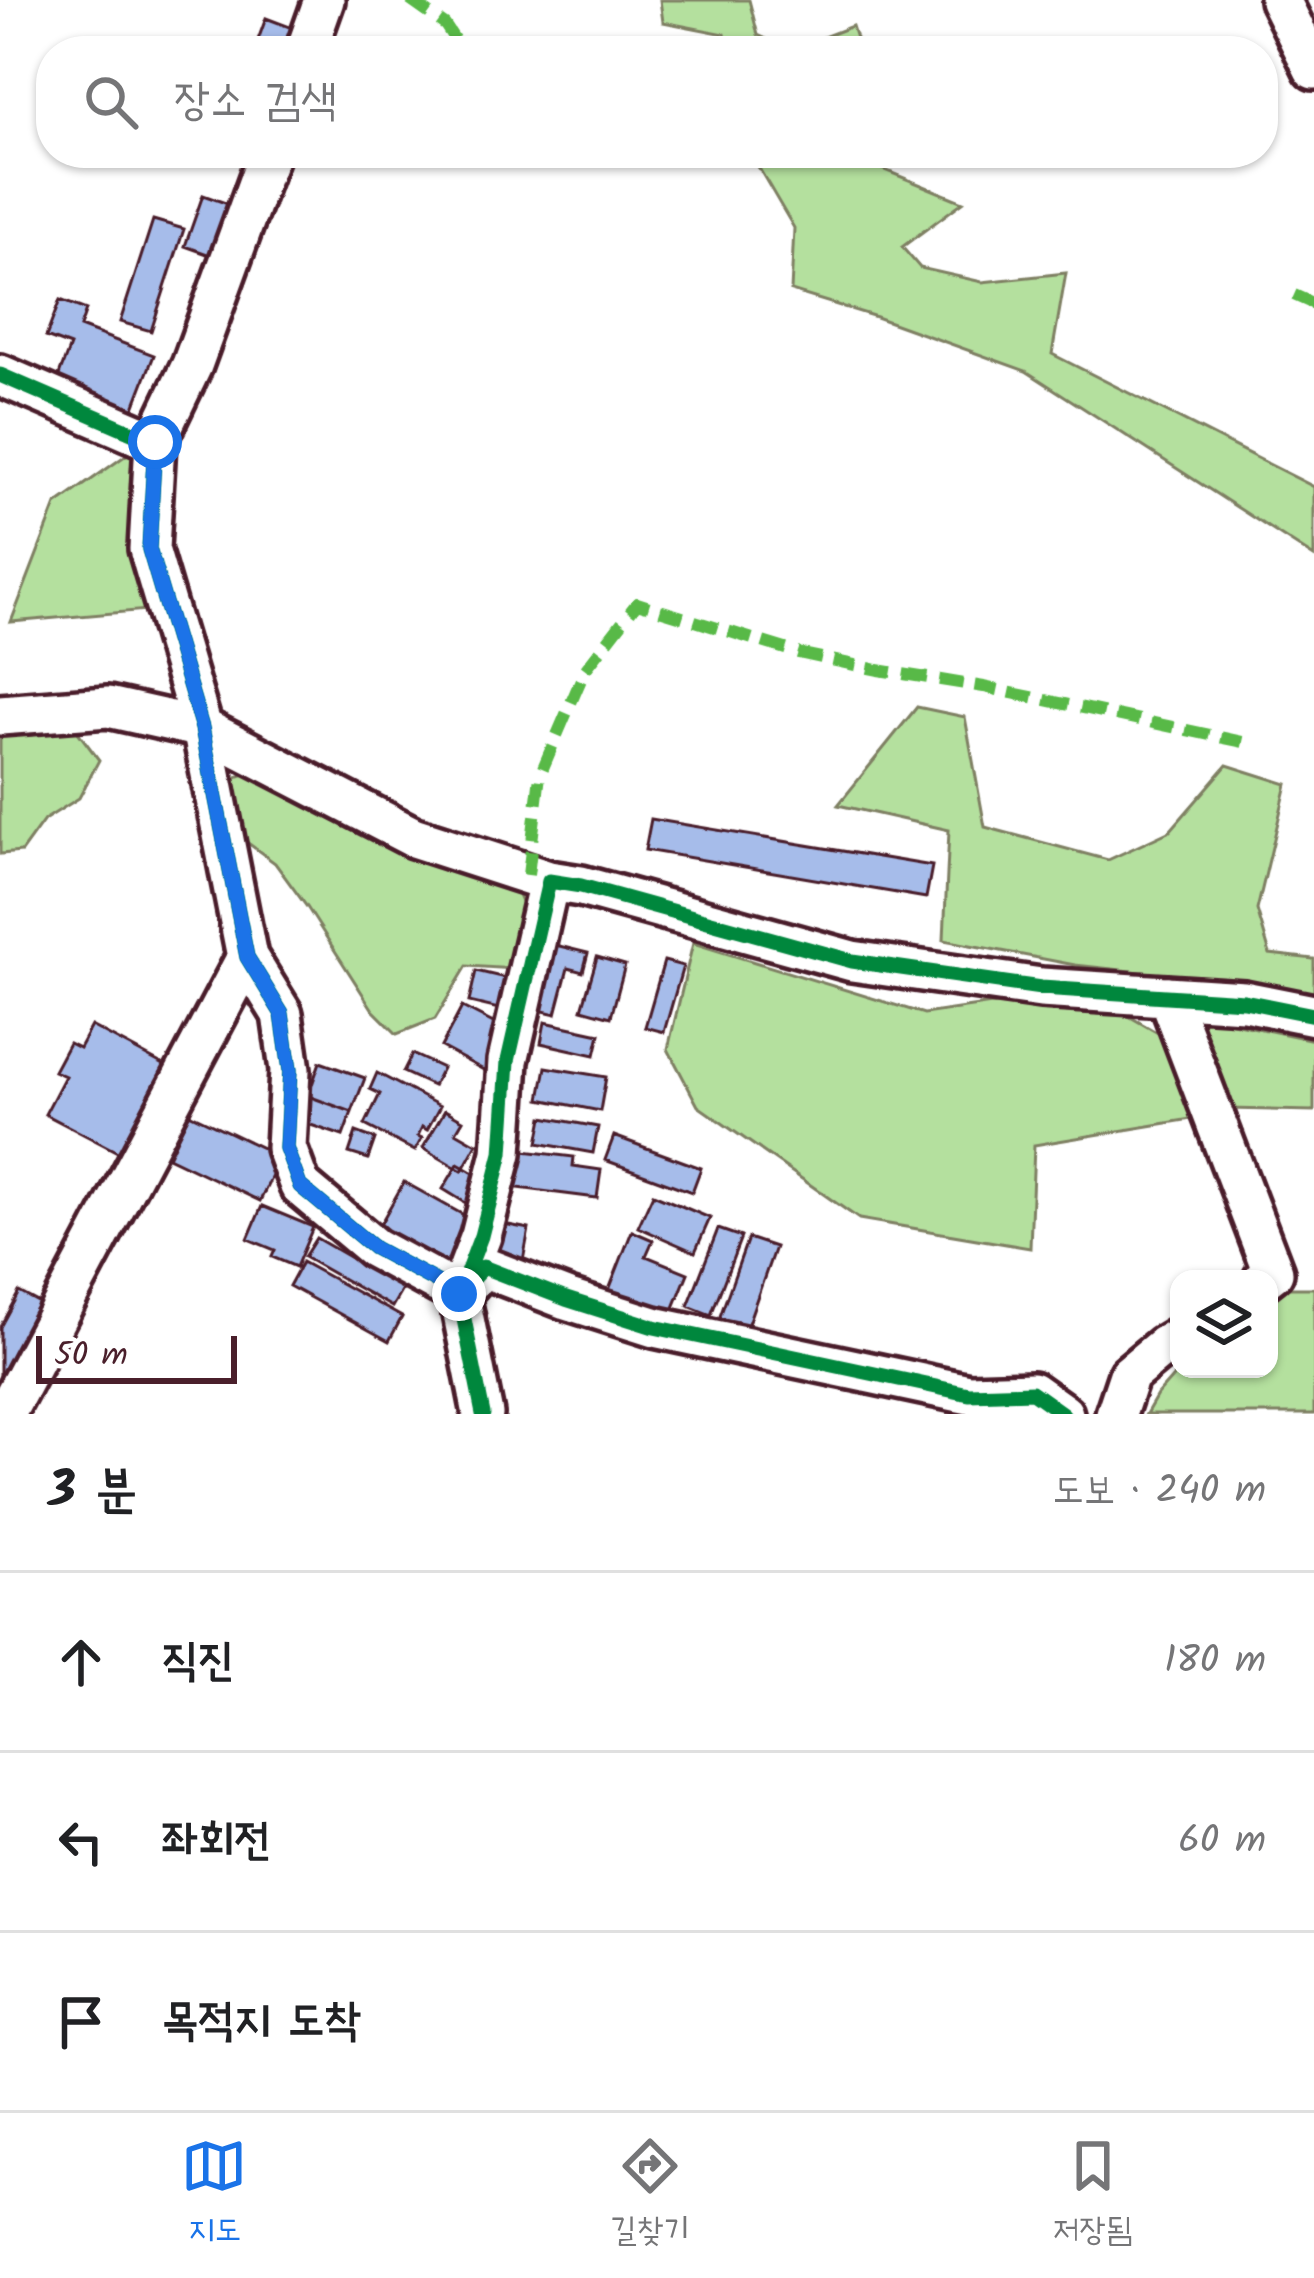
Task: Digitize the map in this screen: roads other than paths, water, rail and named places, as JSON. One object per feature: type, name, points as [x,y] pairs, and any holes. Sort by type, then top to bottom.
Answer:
[{"type":"street","points":[[311,36],[324,0]]},
{"type":"street","points":[[1280,0],[1314,69]]},
{"type":"street","points":[[264,168],[192,365],[155,442],[149,549],[202,728],[247,957],[282,1014],[290,1070],[286,1148],[300,1186],[374,1248],[459,1294]]},
{"type":"street","points":[[0,375],[155,442]]},
{"type":"street","points":[[0,715],[108,707],[202,728],[413,838],[549,881],[852,961],[1041,988],[1244,1001],[1314,1016]]},
{"type":"street","points":[[483,1414],[459,1294],[481,1236],[502,1154],[508,1061],[549,881]]},
{"type":"street","points":[[5,1414],[247,957]]},
{"type":"street","points":[[1168,996],[1272,1270]]},
{"type":"street","points":[[459,1294],[483,1267],[654,1327],[969,1394],[1032,1392],[1064,1414]]},
{"type":"street","points":[[1116,1414],[1129,1375],[1170,1344]]}]
